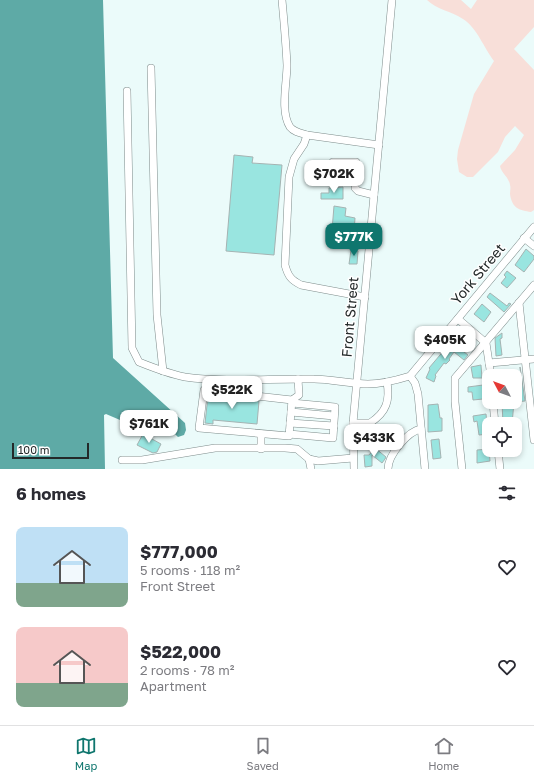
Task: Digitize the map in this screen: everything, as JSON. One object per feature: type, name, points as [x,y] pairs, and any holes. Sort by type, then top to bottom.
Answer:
[{"type":"street","points":[[282,0],[287,68],[285,99],[287,118],[290,127],[297,133],[379,145]]},
{"type":"street","name":"Front Street","points":[[354,469],[353,423],[392,0]]},
{"type":"street","points":[[151,68],[157,315],[163,371]]},
{"type":"street","points":[[127,91],[132,348],[139,362],[163,371],[184,376],[202,378],[339,380],[357,384],[387,382],[410,376],[415,383],[418,394],[425,469]]},
{"type":"street","points":[[307,135],[304,144],[294,159],[289,177],[285,265],[287,274],[292,280],[301,285],[365,297]]},
{"type":"street","points":[[355,178],[357,190],[374,195]]},
{"type":"street","name":"York Street","points":[[410,376],[534,227]]},
{"type":"street","points":[[524,238],[534,246]]},
{"type":"street","points":[[462,469],[455,402],[456,378],[534,285]]},
{"type":"street","points":[[519,303],[530,359],[534,440]]},
{"type":"street","points":[[458,319],[486,343],[490,369]]},
{"type":"street","points":[[489,363],[530,359]]},
{"type":"street","points":[[298,379],[299,396],[292,402],[289,435],[297,449],[309,459],[318,461],[353,458]]},
{"type":"street","points":[[353,423],[370,423],[387,405],[390,395],[387,382]]},
{"type":"street","points":[[204,390],[335,407],[334,416],[333,438],[261,434],[199,428],[204,390]]},
{"type":"street","points":[[291,412],[334,416]]},
{"type":"street","points":[[290,423],[334,426]]},
{"type":"street","points":[[388,469],[390,457],[412,432],[422,429]]},
{"type":"street","points":[[261,434],[261,449]]},
{"type":"street","points":[[122,460],[142,460],[215,448],[297,449]]},
{"type":"street","points":[[499,457],[500,469]]},
{"type":"street","points":[[309,459],[311,469]]},
{"type":"shaded area","points":[[427,0],[461,0],[471,9],[477,0],[534,0],[534,27],[514,49],[534,70],[534,210],[531,212],[515,206],[511,199],[509,182],[500,166],[515,150],[524,135],[515,126],[505,137],[498,152],[473,177],[467,177],[459,172],[457,159],[458,150],[474,94],[494,61],[468,23],[458,16],[435,6]]},
{"type":"water","points":[[0,0],[103,0],[113,358],[185,423],[186,430],[184,435],[178,437],[169,428],[154,421],[150,421],[146,425],[134,426],[106,414],[104,415],[105,469],[0,469]]},
{"type":"building","points":[[234,155],[253,157],[252,163],[282,165],[274,255],[226,251]]},
{"type":"building","points":[[343,187],[343,199],[321,199],[321,193],[329,193],[329,188]]},
{"type":"building","points":[[334,206],[346,208],[345,216],[355,218],[354,232],[332,230]]},
{"type":"building","points":[[526,249],[534,256],[534,259],[524,272],[515,265]]},
{"type":"building","points":[[351,250],[358,251],[357,264],[349,264]]},
{"type":"building","points":[[507,271],[516,278],[507,288],[501,283],[506,277],[504,275]]},
{"type":"building","points":[[490,293],[507,306],[509,303],[511,304],[504,312],[487,297]]},
{"type":"building","points":[[482,304],[491,312],[484,322],[474,314]]},
{"type":"building","points":[[502,333],[502,338],[500,339],[502,355],[496,356],[495,338]]},
{"type":"building","points":[[451,342],[468,355],[464,360],[454,352],[449,359],[450,360],[446,364],[444,363],[435,375],[434,382],[426,378],[430,369],[429,368]]},
{"type":"building","points":[[481,365],[482,378],[473,378],[471,367]]},
{"type":"building","points":[[522,381],[525,401],[522,401]]},
{"type":"building","points":[[482,385],[482,399],[473,400],[472,392],[468,392],[468,387]]},
{"type":"building","points":[[208,396],[259,401],[257,424],[213,420],[213,424],[205,423]]},
{"type":"building","points":[[438,404],[440,418],[442,418],[442,431],[428,432],[428,405]]},
{"type":"building","points":[[502,409],[513,409],[513,417],[503,417]]},
{"type":"building","points":[[486,414],[486,417],[482,417],[482,435],[479,435],[477,421],[474,422],[473,416]]},
{"type":"building","points":[[143,434],[161,444],[157,452],[153,453],[137,445]]},
{"type":"building","points":[[439,439],[441,458],[433,459],[431,440]]},
{"type":"building","points":[[375,448],[386,457],[385,459],[382,463],[372,455],[372,466],[365,467],[364,455],[369,455]]},
{"type":"building","points":[[477,450],[482,450],[482,457],[490,457],[490,461],[477,463]]}]
